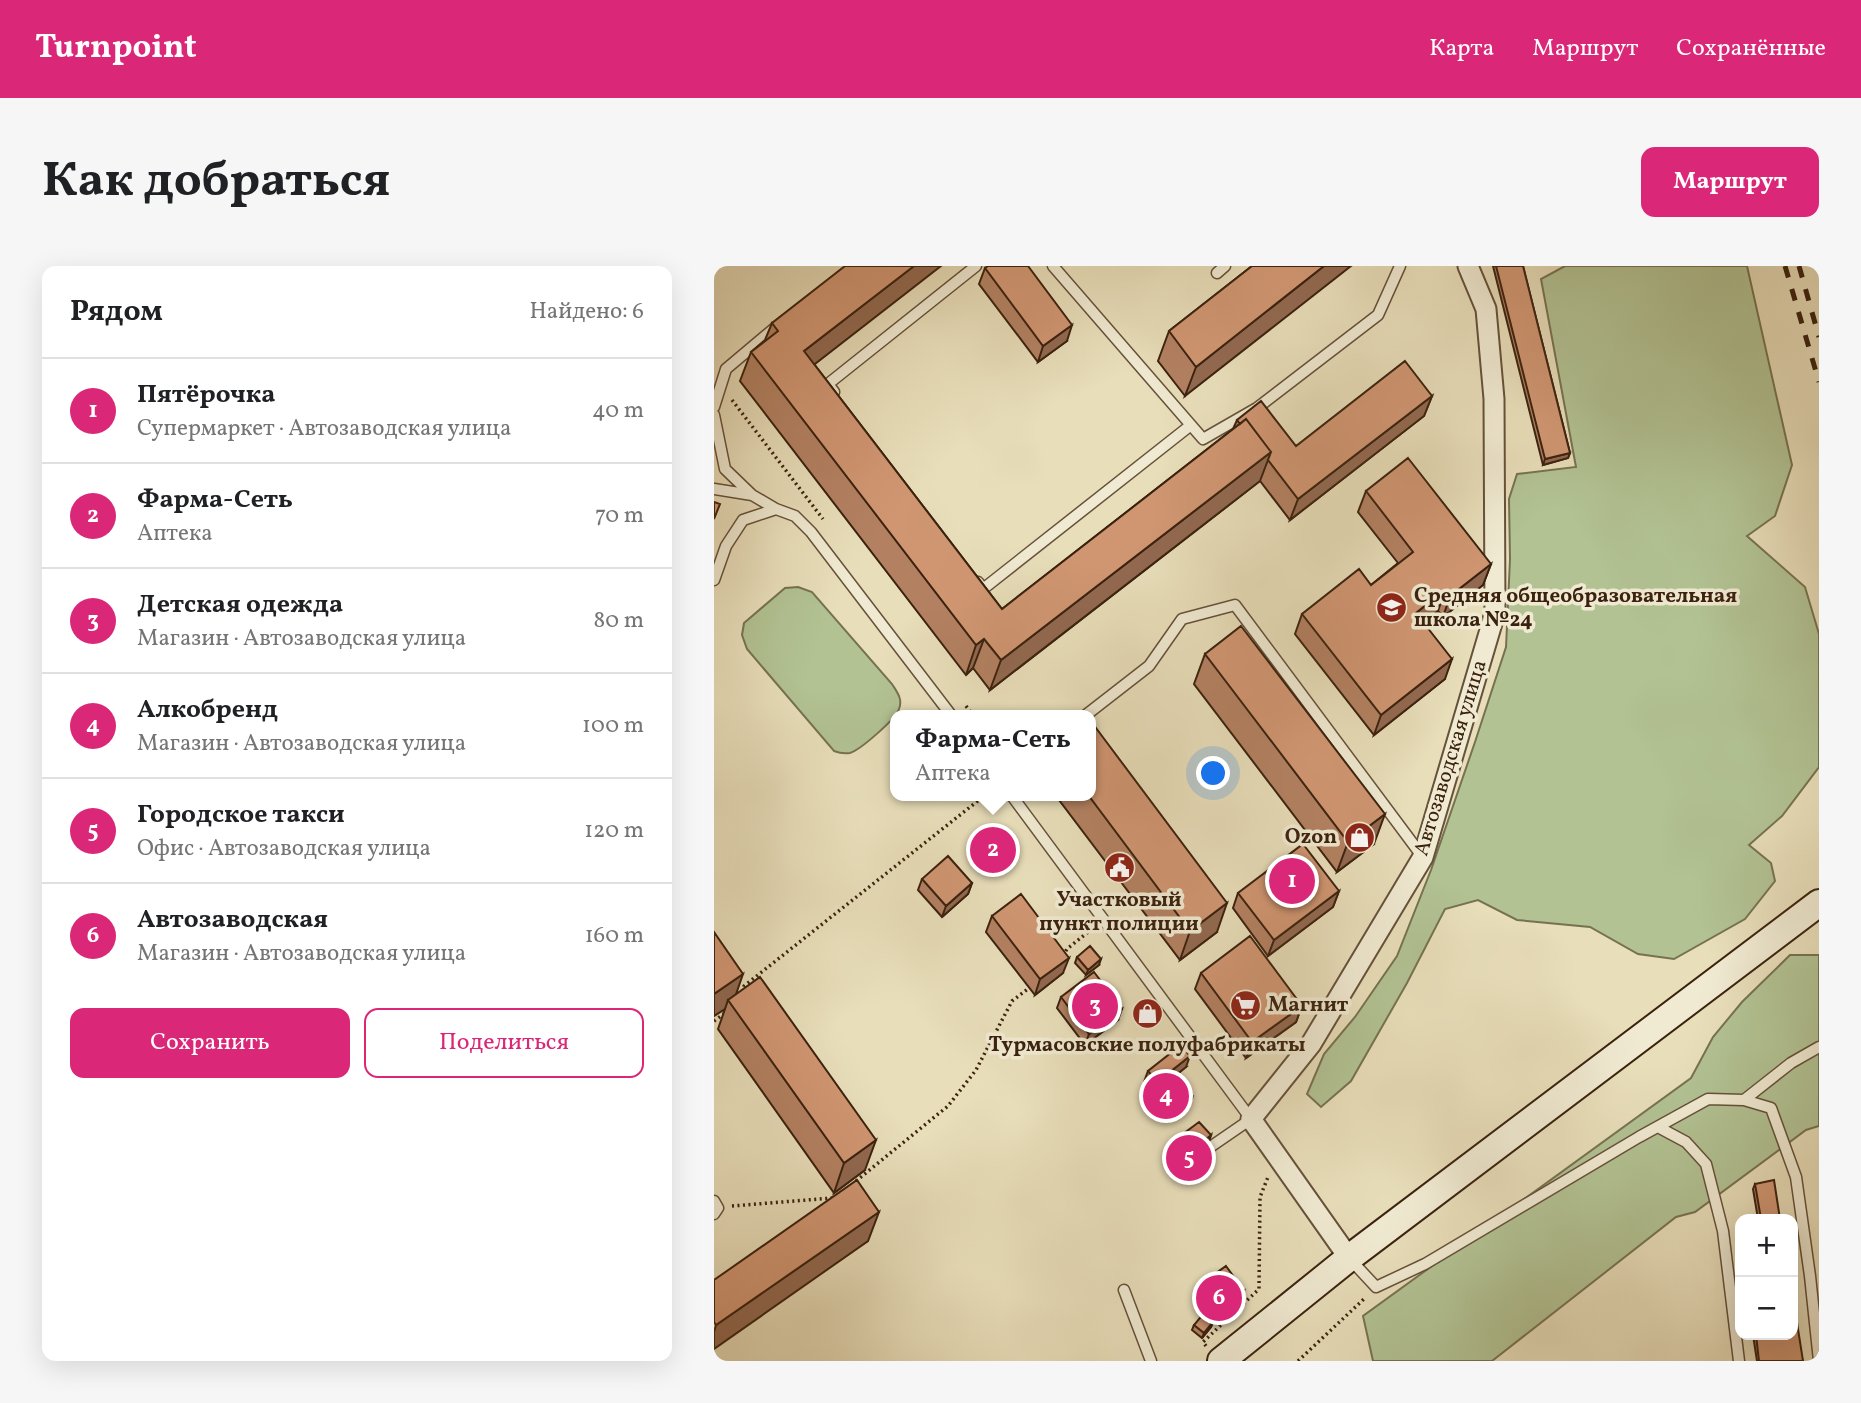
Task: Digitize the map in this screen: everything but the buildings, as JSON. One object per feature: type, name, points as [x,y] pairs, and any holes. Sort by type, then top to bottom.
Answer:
[{"type":"main road","points":[[1215,1356],[1817,904]]},
{"type":"street","name":"Автозаводская улица","points":[[1251,1119],[1311,1044],[1423,857],[1495,613],[1494,399],[1486,309],[1468,266]]},
{"type":"street","points":[[1251,1119],[1349,1258]]},
{"type":"lane","points":[[844,405],[828,384],[976,266]]},
{"type":"lane","points":[[1053,266],[1203,439],[1257,408],[1378,315],[1400,266]]},
{"type":"lane","points":[[714,407],[726,369],[788,318]]},
{"type":"lane","points":[[714,415],[725,469],[752,495],[795,516],[811,532],[947,710]]},
{"type":"lane","points":[[975,578],[983,589],[1191,425]]},
{"type":"lane","points":[[714,489],[752,495]]},
{"type":"lane","points":[[714,580],[726,547],[743,520],[776,509]]},
{"type":"lane","points":[[1092,710],[1149,666],[1182,620],[1235,605],[1423,857]]},
{"type":"lane","points":[[1017,801],[1251,1119],[1203,1152]]},
{"type":"lane","points":[[1744,1100],[1791,1063],[1819,1047]]},
{"type":"lane","points":[[1349,1258],[1377,1287],[1425,1264],[1708,1099],[1744,1100],[1772,1108],[1796,1177],[1819,1361]]},
{"type":"lane","points":[[1658,1126],[1686,1142],[1706,1164],[1723,1231],[1739,1361]]},
{"type":"lane","points":[[1125,1290],[1152,1361]]},
{"type":"path","points":[[741,995],[744,986],[978,801]]},
{"type":"path","points":[[1061,959],[1067,949],[1103,920]]},
{"type":"path","points":[[852,1184],[948,1106],[976,1070],[1012,1001],[1034,985]]},
{"type":"path","points":[[714,1021],[731,1009]]},
{"type":"path","points":[[1215,1356],[1203,1342],[1259,1289],[1260,1197],[1277,1156]]},
{"type":"path","points":[[715,1208],[833,1198]]},
{"type":"path","points":[[1298,1361],[1377,1287]]},
{"type":"green space","points":[[1565,266],[1747,266],[1792,465],[1775,516],[1747,536],[1805,587],[1819,634],[1819,767],[1782,816],[1749,845],[1771,863],[1775,881],[1745,919],[1674,959],[1638,954],[1590,927],[1517,920],[1478,900],[1445,909],[1407,983],[1351,1081],[1321,1107],[1307,1094],[1324,1054],[1355,1017],[1397,956],[1431,870],[1506,647],[1510,559],[1509,499],[1517,474],[1576,467],[1541,279]]},
{"type":"green space","points":[[798,587],[812,592],[892,684],[900,699],[898,710],[890,710],[890,721],[855,751],[834,751],[747,649],[742,635],[744,623],[785,588]]},
{"type":"green space","points":[[1790,955],[1819,955],[1819,1126],[1806,1130],[1695,1212],[1676,1217],[1492,1361],[1373,1361],[1363,1316],[1691,1078],[1713,1037],[1742,1002]]},
{"type":"railway","points":[[1785,266],[1819,382]]},
{"type":"railway","points":[[1799,266],[1819,337]]},
{"type":"place","name":"Средняя общеобразовательная школа №24","points":[[1391,608]]},
{"type":"place","name":"Ozon","points":[[1360,837]]},
{"type":"place","name":"Фарма-Сеть","points":[[993,850]]},
{"type":"place","name":"Участковый пункт полиции","points":[[1119,868]]},
{"type":"place","name":"Пятёрочка","points":[[1292,881]]},
{"type":"place","name":"Магнит","points":[[1245,1005]]},
{"type":"place","name":"Детская одежда","points":[[1095,1006]]},
{"type":"place","name":"Турмасовские полуфабрикаты","points":[[1147,1013]]},
{"type":"place","name":"Алкобренд","points":[[1166,1096]]},
{"type":"place","name":"Городское такси","points":[[1189,1158]]},
{"type":"place","name":"Автозаводская","points":[[1219,1298]]}]
